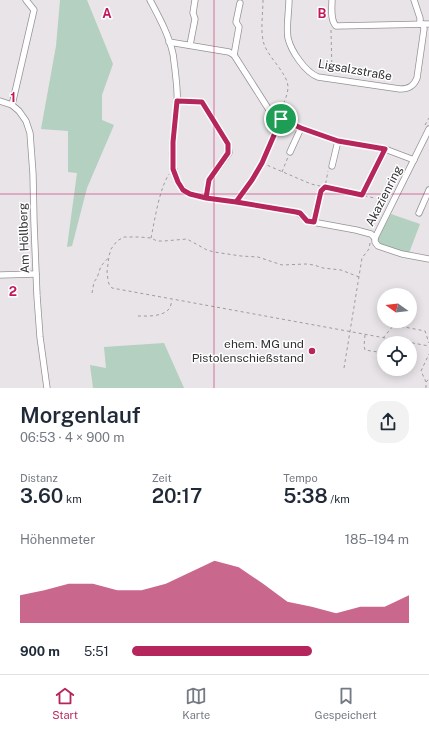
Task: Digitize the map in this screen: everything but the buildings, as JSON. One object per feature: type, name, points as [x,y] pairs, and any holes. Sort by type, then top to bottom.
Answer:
[{"type":"street","points":[[12,105],[34,10],[26,0]]},
{"type":"street","points":[[150,0],[161,21],[173,54],[177,87],[173,142],[173,169],[183,190],[190,194],[206,198],[296,212],[300,213],[307,221],[356,230],[371,234],[375,238]]},
{"type":"street","points":[[190,45],[195,19],[193,13],[195,0]]},
{"type":"street","name":"Ligsalzstraße","points":[[289,0],[288,37],[291,46],[302,64],[309,72],[318,77],[400,89],[411,87],[417,78],[424,24],[420,18],[414,0]]},
{"type":"street","points":[[332,0],[332,21],[336,26],[424,24]]},
{"type":"street","points":[[234,55],[239,27],[236,22],[240,3]]},
{"type":"street","points":[[169,42],[230,52],[234,55],[271,113],[280,118],[301,128],[338,141],[385,149],[414,160]]},
{"type":"street","name":"Am Höllberg","points":[[0,101],[12,105],[19,111],[26,121],[30,133],[34,174],[36,274],[40,337],[47,388]]},
{"type":"street","points":[[177,101],[202,102],[228,144],[228,153],[209,180],[206,198]]},
{"type":"street","points":[[290,152],[301,128]]},
{"type":"street","name":"Akazienring","points":[[429,129],[375,238],[375,242],[378,246],[402,254],[429,259]]},
{"type":"street","points":[[332,166],[338,141]]},
{"type":"street","points":[[372,176],[385,149]]},
{"type":"street","points":[[419,213],[429,190]]},
{"type":"street","points":[[0,275],[36,274]]},
{"type":"path","points":[[236,202],[262,163],[280,118],[288,87],[286,80],[263,43],[263,0]]},
{"type":"path","points":[[331,27],[332,79]]},
{"type":"path","points":[[282,172],[290,152]]},
{"type":"path","points":[[262,163],[311,184],[393,202]]},
{"type":"path","points":[[314,222],[321,191],[325,187],[329,168],[332,166]]},
{"type":"path","points":[[151,238],[161,194],[167,178],[173,169]]},
{"type":"path","points":[[362,195],[370,177],[372,176]]},
{"type":"path","points":[[359,277],[341,270],[323,268],[314,265],[282,265],[258,257],[214,252],[207,250],[187,239],[164,241],[138,237],[124,237],[117,241],[109,256],[107,272],[108,284],[112,288],[377,337]]},
{"type":"path","points":[[92,293],[94,282],[101,266],[109,256]]},
{"type":"path","points":[[138,316],[164,313],[170,308],[173,299]]},
{"type":"path","points":[[385,336],[394,325],[425,331],[429,343]]},
{"type":"path","points":[[366,335],[364,346],[365,350],[377,352]]},
{"type":"path","points":[[417,344],[429,346]]},
{"type":"path","points":[[426,388],[426,382],[421,371],[429,354]]},
{"type":"path","points":[[426,382],[429,379]]},
{"type":"green space","points":[[60,0],[87,0],[113,64],[102,95],[102,120],[114,125],[87,188],[72,246],[67,247],[77,173],[68,172],[68,131],[41,129],[56,46]]},
{"type":"green space","points":[[391,214],[420,224],[409,253],[402,252],[379,243],[378,238]]},
{"type":"green space","points":[[164,343],[184,388],[93,388],[90,365],[106,368],[104,347]]},
{"type":"place","name":"ehem. MG und Pistolenschießstand","points":[[312,351]]},
{"type":"route","points":[[281,119],[262,163],[236,202],[206,198],[190,194],[183,190],[173,169],[173,142],[177,101],[202,102],[228,144],[228,153],[209,180],[206,198],[296,212],[300,213],[307,221],[314,222],[321,191],[325,187],[362,195],[385,149],[338,141],[281,119]]}]
